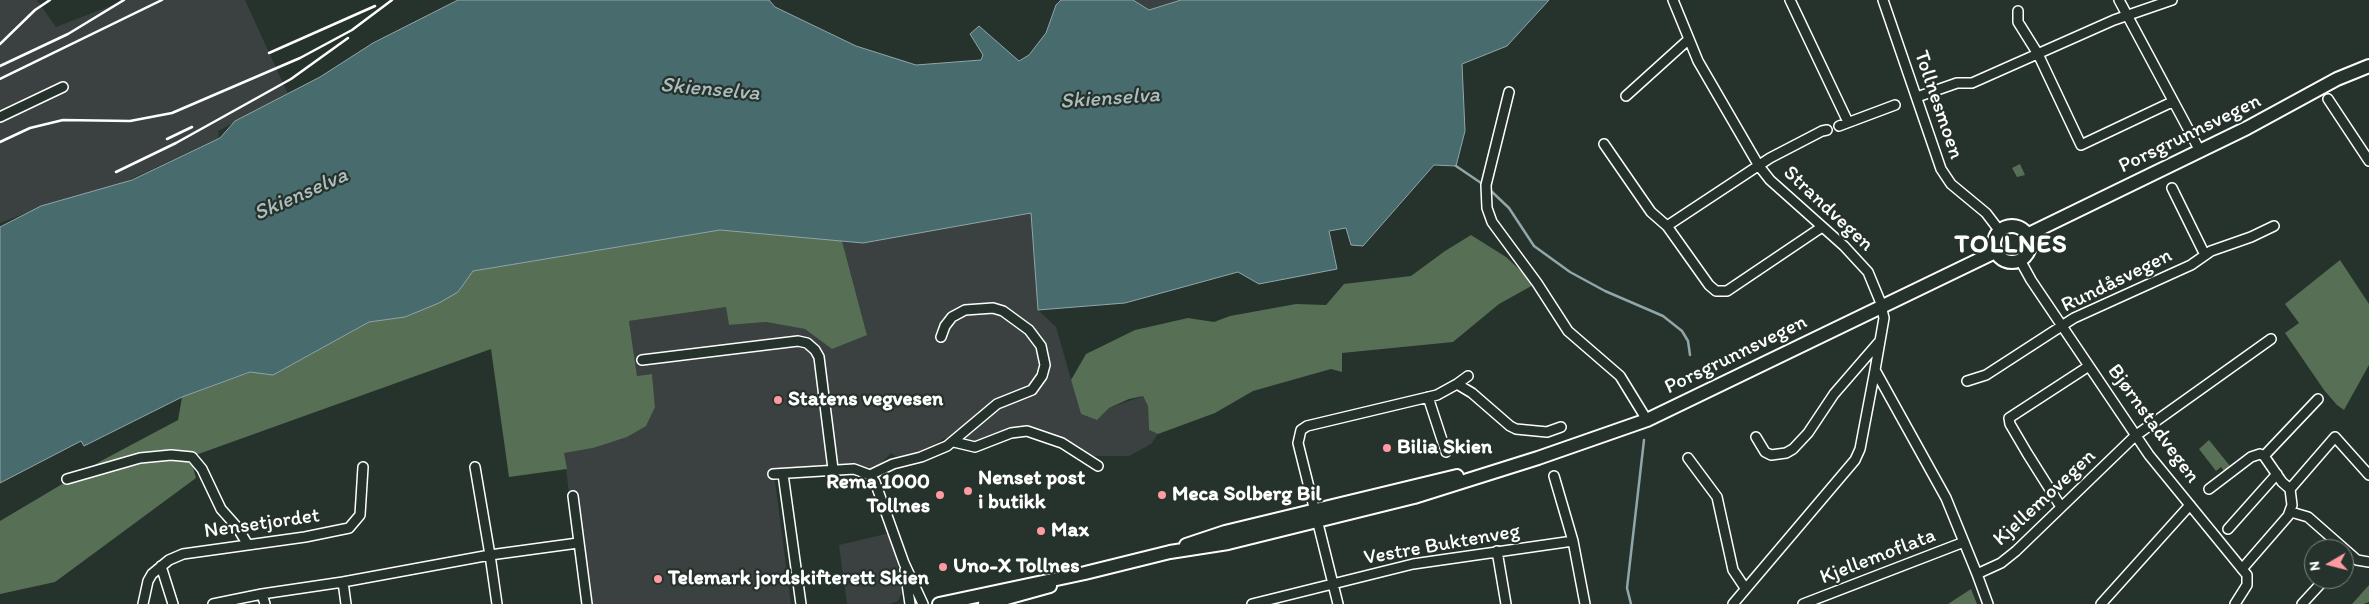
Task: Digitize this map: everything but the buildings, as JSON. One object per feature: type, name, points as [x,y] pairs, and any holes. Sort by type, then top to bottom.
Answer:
[{"type":"highway","name":"Porsgrunnsvegen","points":[[2027,235],[2200,152],[2277,113],[2337,79],[2369,66]]},
{"type":"highway","points":[[2014,226],[2027,235],[2030,246],[2025,257],[2020,260],[2006,262],[1995,252],[1993,243],[2000,230],[2014,226]]},
{"type":"highway","name":"Porsgrunnsvegen","points":[[939,604],[1085,573],[1170,552],[1228,543],[1316,515],[1414,497],[1538,458],[1647,420],[1995,252]]},
{"type":"highway","name":"Porsgrunnsvegen","points":[[985,604],[1035,591],[1085,573]]},
{"type":"street","name":"Strandvegen","points":[[1673,0],[1688,40],[1716,94],[1759,166],[1782,192],[1844,246],[1868,272],[1882,307]]},
{"type":"street","points":[[1790,0],[1848,122]]},
{"type":"street","name":"Tollnesmoen","points":[[1883,0],[1945,176],[1957,190],[1986,213],[2000,230]]},
{"type":"street","points":[[2118,0],[2200,152]]},
{"type":"street","points":[[1917,96],[1957,83],[1972,83],[2126,15],[2172,0]]},
{"type":"street","points":[[2018,11],[2018,22],[2038,54],[2081,145],[2172,102]]},
{"type":"street","points":[[1626,96],[1688,40]]},
{"type":"street","points":[[0,117],[63,87]]},
{"type":"street","points":[[1509,92],[1486,184],[1487,208],[1492,222],[1532,275],[1568,331],[1620,376],[1647,420]]},
{"type":"street","points":[[2328,99],[2369,161]]},
{"type":"street","points":[[1839,126],[1895,105]]},
{"type":"street","name":"Strandvegen","points":[[1667,226],[1706,203],[1759,166],[1827,130]]},
{"type":"street","points":[[1604,144],[1651,212],[1667,226],[1709,285],[1721,292],[1727,291],[1822,227]]},
{"type":"street","name":"Rundåsvegen","points":[[2172,188],[2205,256]]},
{"type":"street","name":"Rundåsvegen","points":[[1967,381],[1986,376],[2074,318],[2191,264],[2223,246],[2251,238],[2274,226]]},
{"type":"street","name":"Bjørnstadvegen","points":[[2020,260],[2135,436],[2242,569]]},
{"type":"street","points":[[1734,604],[1745,588],[1855,460],[1860,449],[1875,370],[1884,318],[1882,307]]},
{"type":"street","points":[[870,475],[893,464],[935,452],[954,442],[997,404],[1032,390],[1042,376],[1045,365],[1041,346],[1029,330],[1014,316],[993,308],[966,310],[952,317],[945,326],[941,338]]},
{"type":"street","name":"Kjellemovegen","points":[[1875,370],[1946,498],[1977,574],[2001,563],[2135,436],[2271,339]]},
{"type":"street","points":[[642,360],[798,341],[807,343],[815,350],[819,357],[833,469]]},
{"type":"street","points":[[1756,437],[1765,452],[1771,455],[1786,453],[1793,449],[1808,433],[1834,394],[1880,341]]},
{"type":"street","points":[[2061,507],[2010,424],[2009,418],[2089,366]]},
{"type":"street","points":[[1338,604],[1298,443],[1301,430],[1307,426],[1428,397],[1458,384],[1468,376]]},
{"type":"street","points":[[1458,384],[1516,429],[1547,432],[1561,427]]},
{"type":"street","points":[[1428,397],[1446,452]]},
{"type":"street","points":[[2264,456],[2318,400]]},
{"type":"street","points":[[954,442],[975,448],[1011,433],[1027,431],[1062,443],[1098,466]]},
{"type":"street","points":[[2290,489],[2334,437],[2369,475]]},
{"type":"street","points":[[67,479],[140,458],[171,454],[192,457],[202,469],[221,509],[237,527],[248,545]]},
{"type":"street","points":[[2208,489],[2251,457],[2260,454],[2264,456],[2276,474],[2290,489],[2291,512],[2242,569],[2248,580],[2244,592],[2235,604]]},
{"type":"street","points":[[1688,458],[1716,497],[1733,570],[1745,588]]},
{"type":"street","name":"Nensetjordet","points":[[143,604],[148,581],[161,566],[183,554],[305,537],[349,528],[360,515],[363,467]]},
{"type":"street","points":[[475,467],[498,604]]},
{"type":"street","points":[[802,604],[778,474],[833,469],[854,469],[870,475],[875,482],[904,562],[923,604]]},
{"type":"street","points":[[2228,530],[2276,474]]},
{"type":"street","points":[[1554,476],[1573,541],[1585,604]]},
{"type":"street","points":[[573,496],[587,604]]},
{"type":"street","points":[[2101,604],[2190,505]]},
{"type":"street","points":[[2291,512],[2308,517],[2330,539]]},
{"type":"street","name":"Vestre Buktenveg","points":[[1252,604],[1413,564],[1573,541]]},
{"type":"street","name":"Kjellemoflata","points":[[1804,604],[1964,542]]},
{"type":"street","points":[[213,604],[490,555],[578,543]]},
{"type":"street","points":[[1497,552],[1506,604]]},
{"type":"street","points":[[2354,559],[2369,562]]},
{"type":"street","points":[[904,562],[910,604]]},
{"type":"street","points":[[161,566],[173,604]]},
{"type":"street","points":[[1977,574],[1988,604]]},
{"type":"street","points":[[343,582],[346,604]]},
{"type":"street","points":[[2302,604],[2316,589]]},
{"type":"street","points":[[262,594],[264,604]]},
{"type":"shaded area","points":[[0,0],[37,0],[56,27],[126,0],[245,0],[288,94],[218,131],[219,138],[56,214],[51,204],[0,223]]},
{"type":"shaded area","points":[[1133,0],[1181,0],[1149,10]]},
{"type":"shaded area","points":[[1032,213],[1038,310],[1056,327],[1081,414],[1097,420],[1109,408],[1143,396],[1148,406],[1149,430],[1158,434],[1151,444],[1129,456],[1076,456],[1035,431],[974,444],[945,438],[904,462],[891,453],[870,475],[862,471],[774,474],[791,604],[583,604],[564,453],[593,448],[655,407],[652,374],[637,376],[629,321],[726,307],[729,325],[766,322],[805,329],[867,334],[842,241],[863,243]]},
{"type":"shaded area","points":[[890,533],[903,590],[898,601],[889,604],[847,604],[839,545]]},
{"type":"green space","points":[[2020,164],[2025,175],[2017,177],[2012,168]]},
{"type":"green space","points":[[720,230],[842,241],[867,335],[832,349],[805,329],[766,322],[729,325],[726,307],[629,321],[637,376],[652,374],[655,407],[646,426],[627,437],[593,448],[564,453],[567,469],[509,477],[491,349],[190,457],[196,478],[55,582],[0,594],[0,521],[101,461],[178,420],[182,397],[251,372],[273,375],[369,322],[405,317],[458,292],[473,271]]},
{"type":"green space","points":[[1471,235],[1506,257],[1535,284],[1499,304],[1453,342],[1342,353],[1342,372],[1331,369],[1253,391],[1215,413],[1158,434],[1149,430],[1148,406],[1143,396],[1129,399],[1109,408],[1097,420],[1081,414],[1071,380],[1086,354],[1135,330],[1188,318],[1214,322],[1230,316],[1296,304],[1326,305],[1344,284],[1411,276]]},
{"type":"green space","points":[[2340,260],[2369,304],[2369,365],[2344,410],[2324,390],[2285,333],[2299,323],[2285,304]]},
{"type":"green space","points":[[2209,440],[2230,466],[2224,471],[2221,467],[2216,471],[2199,449]]},
{"type":"green space","points":[[2369,585],[2369,602],[2352,604]]},
{"type":"green space","points":[[1971,589],[1977,604],[1948,604]]},
{"type":"water","name":"Skienselva","points":[[458,0],[769,0],[775,7],[856,46],[916,65],[981,60],[983,55],[970,34],[979,26],[1019,61],[1029,55],[1046,33],[1056,5],[1061,0],[1133,0],[1149,10],[1181,0],[1549,0],[1507,46],[1462,64],[1465,131],[1456,166],[1434,165],[1363,246],[1351,245],[1346,228],[1329,231],[1337,269],[1259,284],[1238,272],[1125,303],[1038,310],[1031,213],[863,243],[720,230],[473,271],[458,292],[439,303],[405,317],[369,322],[273,375],[250,372],[182,397],[84,446],[81,441],[0,483],[0,227],[41,206],[132,180],[220,138],[235,121],[320,77],[373,43]]},
{"type":"waterway","points":[[1456,166],[1484,185]]},
{"type":"waterway","points":[[1490,190],[1509,208],[1534,246],[1570,272],[1605,291],[1663,316],[1682,331],[1688,341],[1690,355]]},
{"type":"waterway","points":[[1631,604],[1627,588],[1644,440]]},
{"type":"railway","points":[[0,44],[35,10],[50,0]]},
{"type":"railway","points":[[0,66],[68,34],[124,0]]},
{"type":"railway","points":[[0,79],[162,0]]},
{"type":"railway","points":[[0,142],[30,128],[63,120],[130,121],[172,113],[300,58],[352,30],[392,0]]},
{"type":"railway","points":[[269,53],[375,6]]},
{"type":"railway","points":[[116,172],[176,143],[291,79],[348,38]]},
{"type":"railway","points":[[167,139],[192,127]]},
{"type":"place","name":"Statens vegvesen","points":[[778,400]]},
{"type":"place","name":"Bilia Skien","points":[[1387,448]]},
{"type":"place","name":"Nenset post i butikk","points":[[968,491]]},
{"type":"place","name":"Rema 1000 Tollnes","points":[[940,495]]},
{"type":"place","name":"Meca Solberg Bil","points":[[1162,495]]},
{"type":"place","name":"Max","points":[[1041,531]]},
{"type":"place","name":"Uno-X Tollnes","points":[[943,567]]},
{"type":"place","name":"Telemark jordskifterett Skien","points":[[658,579]]},
{"type":"district","name":"TOLLNES","points":[[2011,245]]}]
